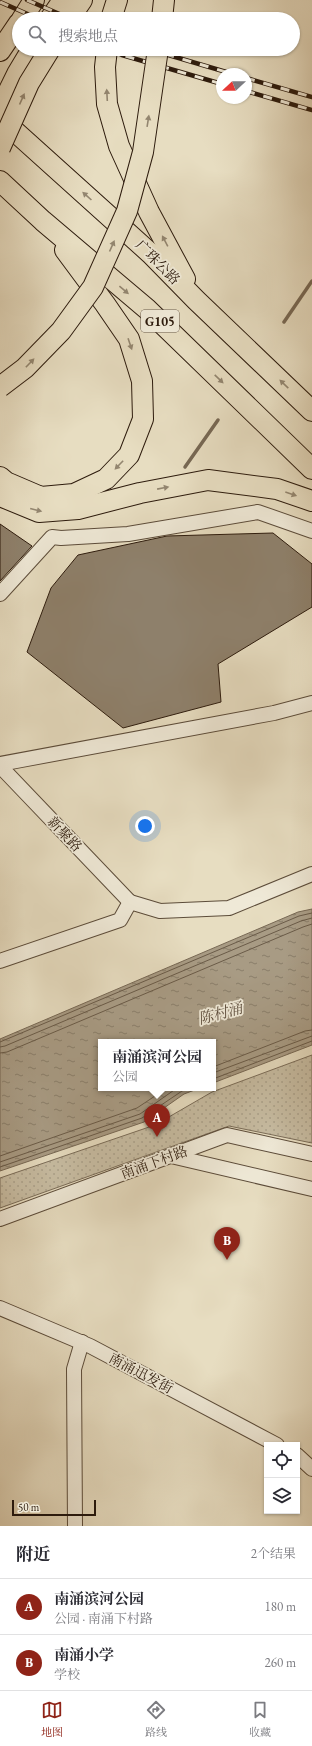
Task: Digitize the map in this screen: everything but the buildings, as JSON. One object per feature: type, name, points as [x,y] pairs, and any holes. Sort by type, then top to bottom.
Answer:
[{"type":"highway","points":[[26,12],[34,0]]},
{"type":"highway","points":[[113,12],[117,0]]},
{"type":"highway","points":[[0,51],[12,33]]},
{"type":"highway","points":[[0,109],[17,74],[28,56]]},
{"type":"highway","points":[[0,148],[29,83],[46,56]]},
{"type":"highway","points":[[106,56],[105,67],[107,104],[119,146],[149,212],[196,300]]},
{"type":"highway","points":[[0,387],[25,368],[61,331],[93,287],[127,211],[143,152],[157,56]]},
{"type":"highway","name":"广珠公路","points":[[0,118],[151,254],[196,300],[312,411]]},
{"type":"highway","name":"G105","points":[[0,181],[43,221],[147,309],[312,469]]},
{"type":"highway","points":[[0,477],[6,482],[41,496],[74,494],[106,479],[129,455],[143,419],[142,381],[129,339],[105,304],[43,221]]},
{"type":"highway","points":[[0,496],[38,512],[78,509],[140,493],[208,480],[277,489],[312,501]]},
{"type":"street","points":[[0,594],[52,537],[61,538],[128,534],[258,512],[312,531]]},
{"type":"street","points":[[0,765],[274,713],[312,703]]},
{"type":"street","name":"新聚路","points":[[0,765],[130,902]]},
{"type":"street","points":[[0,961],[120,920],[130,902],[160,910],[229,908],[312,874]]},
{"type":"street","name":"南涌下村路","points":[[0,1219],[227,1135],[312,1154]]},
{"type":"street","points":[[171,1156],[312,1189]]},
{"type":"street","name":"南涌迅发街","points":[[0,1308],[82,1342],[271,1442]]},
{"type":"street","points":[[75,1526],[74,1369],[82,1342]]},
{"type":"street","points":[[300,1459],[312,1469]]},
{"type":"shaded area","points":[[312,1055],[312,1143],[229,1126],[0,1208],[0,1178],[155,1125],[216,1091]]},
{"type":"water","name":"陈村涌","points":[[312,909],[312,1045],[216,1082],[216,1039],[98,1039],[98,1091],[192,1091],[184,1094],[144,1122],[0,1171],[0,1039],[298,912]]},
{"type":"waterway","points":[[284,322],[312,281]]},
{"type":"waterway","points":[[185,467],[218,420]]},
{"type":"railway","points":[[27,0],[55,12]]},
{"type":"railway","points":[[0,2],[23,12]]},
{"type":"railway","points":[[125,56],[216,82]]},
{"type":"railway","points":[[172,56],[216,69]]},
{"type":"railway","points":[[252,80],[312,97]]},
{"type":"railway","points":[[252,93],[312,110]]},
{"type":"place","name":"南涌滨河公园","points":[[157,1137]]},
{"type":"place","name":"南涌小学","points":[[227,1260]]}]
